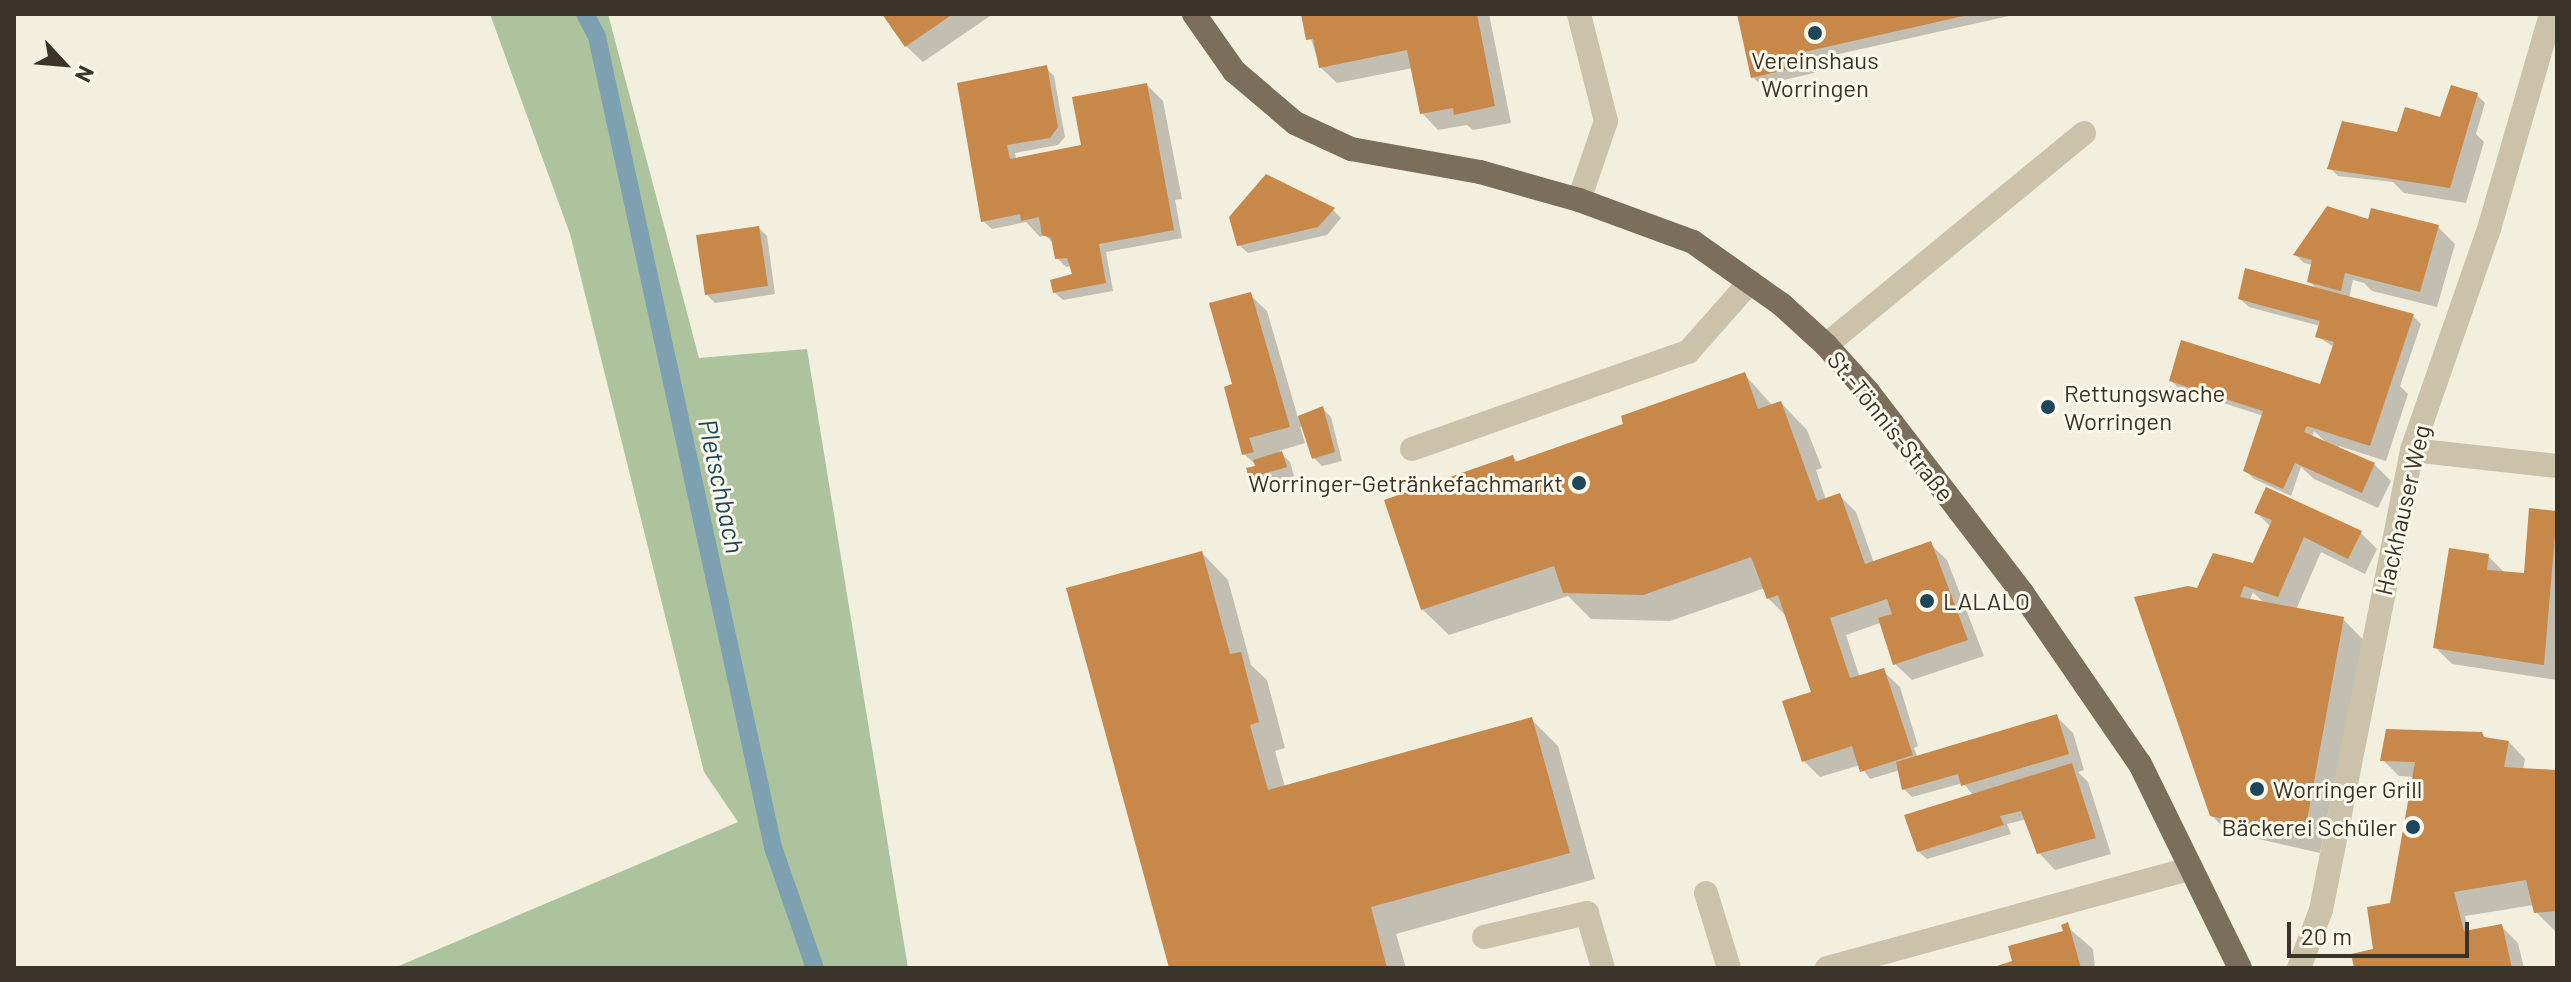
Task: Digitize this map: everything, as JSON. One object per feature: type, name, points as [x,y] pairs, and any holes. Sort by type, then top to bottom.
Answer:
[{"type":"main road","name":"St.-Tönnis-Straße","points":[[1194,14],[1234,71],[1295,123],[1351,149],[1480,172],[1579,200],[1693,242],[1750,282],[1826,345],[1869,393],[2023,594],[2140,764],[2240,968]]},
{"type":"street","points":[[1579,14],[1606,121],[1579,200]]},
{"type":"street","name":"Hackhauser Weg","points":[[2299,968],[2321,910],[2412,450],[2489,229],[2551,14]]},
{"type":"street","points":[[1826,345],[2084,133]]},
{"type":"street","points":[[1412,449],[1688,352],[1750,282]]},
{"type":"street","points":[[2412,450],[2557,466]]},
{"type":"street","points":[[1827,968],[2192,868]]},
{"type":"street","points":[[1706,893],[1729,968]]},
{"type":"street","points":[[1484,937],[1587,913],[1603,968]]},
{"type":"green space","points":[[490,14],[608,14],[699,358],[807,349],[908,968],[394,968],[738,822],[704,772],[570,234]]},
{"type":"building","points":[[882,14],[953,14],[905,47]]},
{"type":"building","points":[[1301,14],[1477,14],[1495,106],[1454,115],[1453,108],[1420,114],[1407,50],[1319,68],[1313,39],[1306,40]]},
{"type":"building","name":"Vereinshaus Worringen","points":[[1737,14],[1968,15],[1804,52],[1807,65],[1751,78]]},
{"type":"building","points":[[1047,65],[1058,127],[1050,138],[1007,145],[1010,159],[1081,145],[1072,97],[1147,83],[1174,230],[1099,244],[1106,283],[1053,293],[1050,280],[1072,274],[1067,258],[1055,259],[1051,238],[1042,235],[1039,217],[1021,221],[1020,214],[981,222],[957,83]]},
{"type":"building","points":[[2451,85],[2478,93],[2450,188],[2327,169],[2342,121],[2397,132],[2405,107],[2440,117]]},
{"type":"building","points":[[1266,174],[1335,208],[1318,227],[1237,246],[1229,217]]},
{"type":"building","points":[[2327,206],[2368,219],[2371,208],[2439,225],[2420,292],[2345,273],[2341,291],[2307,282],[2312,260],[2293,255]]},
{"type":"building","points":[[759,226],[768,286],[705,295],[696,235]]},
{"type":"building","points":[[2245,268],[2414,314],[2370,446],[2307,426],[2304,432],[2375,463],[2362,493],[2295,463],[2283,489],[2243,471],[2263,411],[2169,381],[2181,340],[2320,384],[2334,342],[2315,337],[2320,321],[2238,299]]},
{"type":"building","points":[[1251,292],[1290,427],[1249,438],[1254,452],[1242,455],[1224,387],[1232,384],[1209,303]]},
{"type":"building","name":"Worringer-Getränkefachmarkt","points":[[1745,372],[1758,409],[1781,401],[1817,501],[1840,493],[1865,564],[1931,541],[1968,640],[1893,665],[1878,618],[1892,614],[1887,599],[1830,618],[1850,678],[1884,668],[1913,755],[1860,772],[1852,746],[1802,762],[1782,701],[1811,692],[1778,595],[1767,599],[1751,557],[1643,595],[1563,593],[1554,566],[1421,610],[1384,500],[1513,455],[1515,462],[1623,424],[1621,416]]},
{"type":"building","points":[[1323,406],[1335,452],[1312,459],[1298,416]]},
{"type":"building","points":[[1282,451],[1287,467],[1249,478],[1246,468],[1255,466],[1253,460]]},
{"type":"building","points":[[2266,487],[2362,531],[2348,559],[2304,537],[2278,597],[2244,586],[2240,597],[2344,617],[2304,837],[2210,816],[2134,597],[2188,586],[2197,588],[2213,553],[2253,563],[2272,520],[2254,513]]},
{"type":"building","points":[[2529,508],[2557,511],[2544,665],[2433,648],[2449,548],[2489,554],[2487,570],[2524,573]]},
{"type":"building","points":[[1202,551],[1230,654],[1241,652],[1259,722],[1250,725],[1268,790],[1532,717],[1570,853],[1371,907],[1387,968],[1169,968],[1066,588]]},
{"type":"building","points":[[2057,714],[2069,754],[1961,786],[1958,774],[1902,790],[1896,762]]},
{"type":"building","points":[[2386,729],[2482,732],[2484,737],[2509,741],[2504,767],[2557,770],[2557,911],[2534,913],[2526,880],[2454,892],[2464,931],[2502,924],[2512,968],[2354,968],[2351,954],[2373,949],[2367,907],[2390,903],[2415,762],[2380,761]]},
{"type":"building","points":[[2072,763],[2096,838],[2037,854],[2021,811],[2000,816],[2004,825],[1917,852],[1904,815]]},
{"type":"building","points":[[2068,922],[2081,968],[1991,968],[2012,961],[2008,946],[2063,931],[2061,925]]},
{"type":"waterway","name":"Pletschbach","points":[[585,14],[597,37],[773,847],[815,968]]},
{"type":"place","name":"Vereinshaus Worringen","points":[[1815,33]]},
{"type":"place","name":"Rettungswache Worringen","points":[[2048,407]]},
{"type":"place","name":"Worringer-Getränkefachmarkt","points":[[1579,483]]},
{"type":"place","name":"LALALO","points":[[1927,601]]},
{"type":"place","name":"Worringer Grill","points":[[2257,789]]},
{"type":"place","name":"Bäckerei Schüler","points":[[2413,827]]}]
